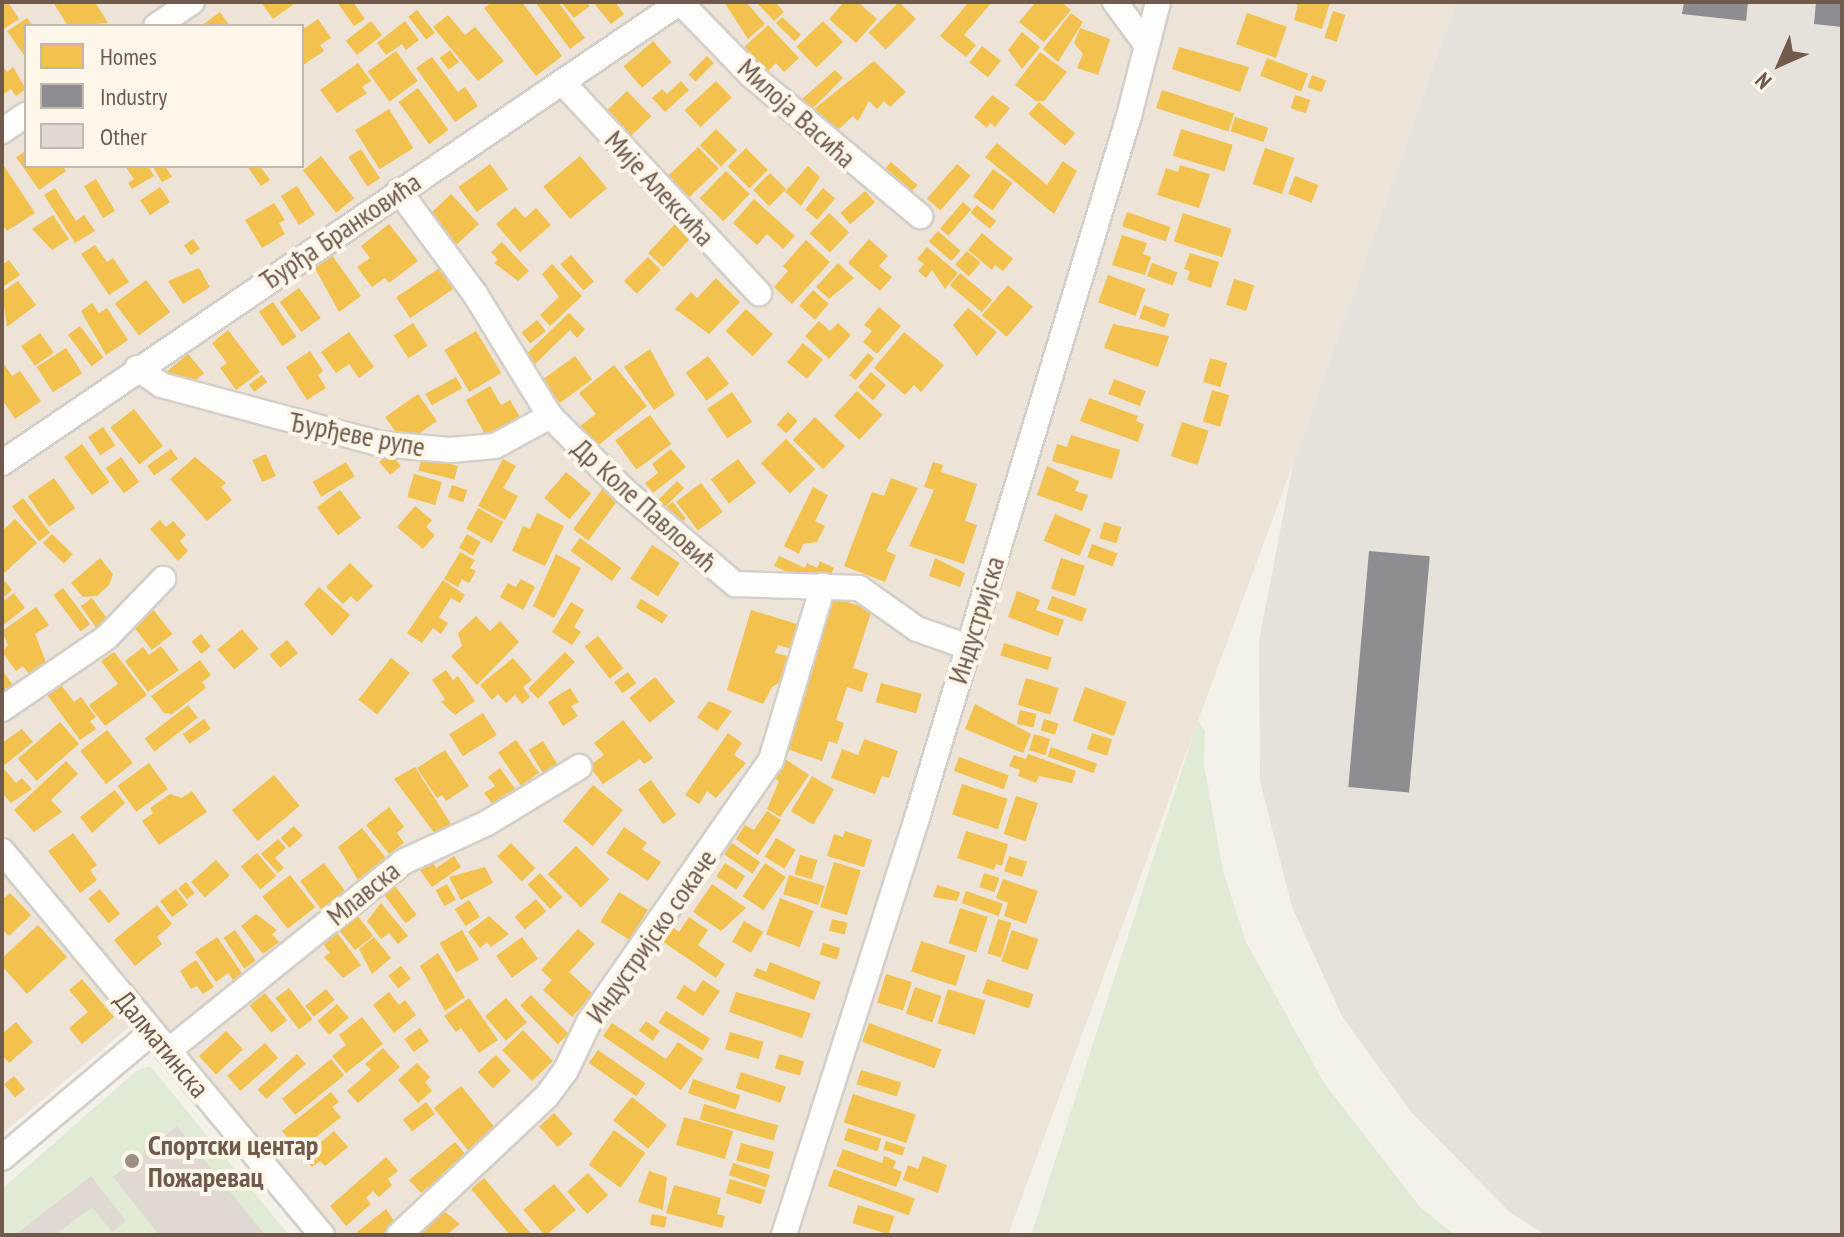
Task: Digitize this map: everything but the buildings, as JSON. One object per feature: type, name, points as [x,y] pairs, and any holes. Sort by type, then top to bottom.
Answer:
[{"type":"street","points":[[159,24],[192,2]]},
{"type":"street","name":"Ђурђа Бранковића","points":[[2,463],[137,368],[680,2]]},
{"type":"street","name":"Милоја Васића","points":[[680,2],[752,76],[920,216]]},
{"type":"street","points":[[1115,2],[1146,44]]},
{"type":"street","name":"Индустријска","points":[[784,1235],[1125,131],[1158,2]]},
{"type":"street","name":"Мије Алексића","points":[[562,82],[759,293]]},
{"type":"street","points":[[2,131],[24,116]]},
{"type":"street","points":[[399,191],[475,294],[550,416]]},
{"type":"street","name":"Ђурђеве рупе","points":[[137,368],[161,385],[238,408],[344,437],[412,447],[495,446],[550,416]]},
{"type":"street","name":"Др Коле Павловић","points":[[550,416],[626,492],[735,584],[859,588],[917,629],[968,647]]},
{"type":"street","points":[[2,709],[107,637],[163,579]]},
{"type":"street","name":"Индустријско сокаче","points":[[399,1235],[547,1096],[566,1070],[589,1022],[771,760],[823,586]]},
{"type":"street","name":"Млавска","points":[[168,1051],[403,862],[487,823],[579,767]]},
{"type":"street","name":"Далматинска","points":[[2,851],[322,1235]]},
{"type":"street","points":[[2,1158],[152,1032]]},
{"type":"shaded area","points":[[2,2],[1456,2],[1293,464],[1008,1235],[334,1235],[148,1011],[2,1134]]},
{"type":"shaded area","points":[[1456,2],[1842,2],[1842,1235],[1546,1235],[1511,1213],[1411,1112],[1342,1016],[1292,907],[1260,781],[1259,641],[1293,464]]},
{"type":"green space","points":[[1198,720],[1205,731],[1204,765],[1223,871],[1246,942],[1324,1083],[1420,1207],[1455,1235],[1031,1235]]},
{"type":"green space","name":"Спортски центар Пожаревац","points":[[150,1066],[289,1235],[2,1235],[2,1189],[136,1071]]},
{"type":"place","name":"Спортски центар Пожаревац","points":[[132,1161]]}]
